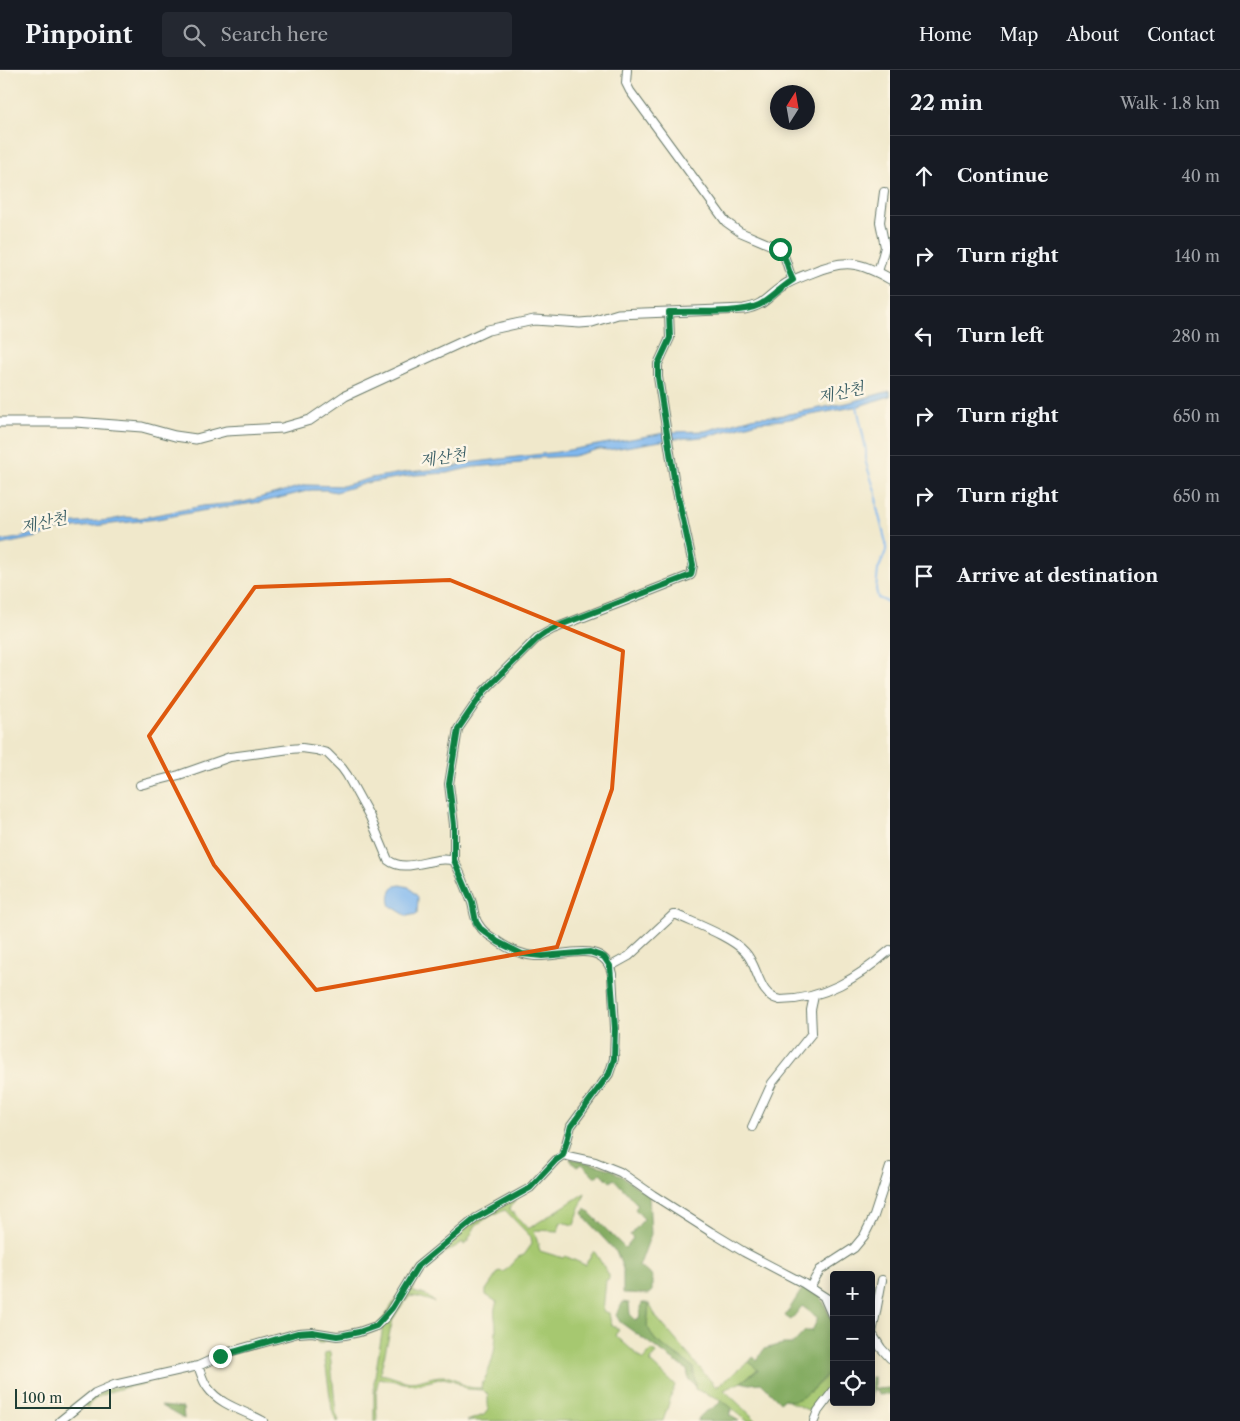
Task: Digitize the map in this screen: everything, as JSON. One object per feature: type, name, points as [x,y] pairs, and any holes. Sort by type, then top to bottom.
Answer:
[{"type":"street","points":[[627,70],[626,83],[630,91],[726,222],[740,232],[780,249],[783,252],[788,272],[793,280]]},
{"type":"street","points":[[878,272],[888,246],[880,222],[884,192]]},
{"type":"street","points":[[0,422],[69,422],[142,427],[196,439],[226,431],[282,428],[310,420],[345,396],[488,330],[534,320],[580,323],[592,322],[618,314],[752,308],[767,301],[778,290],[793,280],[838,264],[856,264],[878,272],[890,279]]},
{"type":"street","points":[[60,1421],[82,1403],[106,1388],[198,1366],[229,1352],[298,1333],[312,1332],[337,1336],[359,1332],[376,1326],[389,1312],[417,1267],[476,1218],[530,1188],[563,1155],[571,1126],[609,1074],[614,1059],[615,1028],[610,966],[604,957],[590,952],[536,956],[522,954],[498,942],[480,928],[476,922],[472,902],[454,860],[453,820],[449,791],[454,750],[461,725],[484,691],[538,638],[553,629],[691,575],[693,565],[669,444],[658,368],[670,338],[669,312]]},
{"type":"street","points":[[140,785],[170,778],[230,758],[290,749],[316,750],[327,754],[347,775],[370,817],[388,860],[392,864],[403,865],[447,859],[454,860]]},
{"type":"street","points":[[610,966],[629,956],[671,916],[677,915],[739,946],[750,958],[766,992],[775,998],[787,1000],[814,996],[842,984],[859,974],[890,950]]},
{"type":"street","points":[[752,1128],[772,1083],[812,1033],[811,1010],[814,996]]},
{"type":"street","points":[[563,1155],[596,1162],[620,1172],[729,1243],[830,1300]]},
{"type":"street","points":[[810,1287],[820,1270],[854,1248],[864,1236],[874,1216],[890,1167]]},
{"type":"street","points":[[875,1317],[882,1280]]},
{"type":"street","points":[[822,1294],[832,1316]]},
{"type":"street","points":[[875,1338],[890,1358]]},
{"type":"street","points":[[198,1366],[207,1387],[219,1399],[263,1421]]},
{"type":"street","points":[[814,1421],[818,1410],[830,1395]]},
{"type":"highlighted area","points":[[450,580],[623,651],[612,789],[557,947],[316,990],[214,865],[149,736],[255,587]]},
{"type":"green space","points":[[570,1158],[611,1169],[649,1195],[651,1234],[639,1267],[652,1275],[652,1292],[649,1294],[623,1293],[623,1269],[617,1253],[585,1218],[583,1212],[586,1209],[625,1248],[633,1238],[630,1235],[644,1219],[635,1209],[638,1205],[614,1179],[610,1182],[601,1173],[595,1177],[582,1164],[577,1167]]},
{"type":"green space","points":[[585,1193],[574,1225],[561,1222],[558,1231],[534,1230],[540,1251],[563,1258],[565,1256],[585,1265],[594,1251],[609,1275],[609,1279],[606,1280],[603,1311],[609,1313],[611,1324],[619,1330],[615,1335],[643,1360],[652,1350],[656,1353],[650,1362],[675,1385],[663,1421],[467,1421],[484,1415],[488,1410],[488,1395],[483,1390],[467,1389],[453,1380],[443,1378],[415,1385],[379,1378],[376,1391],[377,1421],[374,1421],[374,1382],[383,1327],[352,1338],[325,1340],[323,1343],[318,1343],[315,1335],[337,1338],[377,1327],[414,1273],[471,1224],[516,1199],[509,1208],[528,1229]],"holes":[[[505,1210],[531,1237],[532,1244],[524,1255],[518,1257],[504,1272],[499,1271],[486,1290],[486,1295],[497,1302],[494,1312],[496,1337],[493,1358],[481,1386],[482,1388],[468,1387],[444,1376],[410,1382],[380,1374],[393,1319],[399,1309],[410,1296],[434,1302],[426,1295],[413,1292],[416,1278],[421,1271],[463,1242],[464,1245],[466,1244],[476,1225],[492,1215]]]},
{"type":"green space","points":[[804,1286],[820,1295],[830,1316],[830,1372],[805,1395],[791,1401],[784,1399],[780,1402],[761,1383],[749,1384],[741,1382],[758,1370],[749,1362],[753,1357],[757,1360],[764,1349],[783,1344],[793,1344],[805,1331],[812,1331],[818,1318],[802,1306],[791,1320],[785,1316]]},
{"type":"green space","points":[[623,1302],[629,1303],[630,1314],[635,1320],[639,1318],[642,1303],[649,1303],[647,1326],[655,1340],[693,1367],[696,1386],[689,1380],[687,1370],[620,1322],[616,1315]]},
{"type":"green space","points":[[649,1303],[656,1317],[716,1387],[749,1362],[758,1369],[741,1382],[724,1390],[757,1421],[747,1421],[722,1400],[695,1389],[693,1367],[655,1340],[647,1326]]},
{"type":"green space","points":[[330,1352],[336,1414],[339,1421],[336,1421],[332,1410],[324,1353]]},
{"type":"green space","points":[[830,1373],[830,1389],[825,1398],[812,1412],[788,1401],[800,1398],[811,1391]]},
{"type":"green space","points":[[146,1381],[147,1384],[106,1393],[98,1397],[87,1408],[83,1404],[107,1389]]},
{"type":"green space","points":[[890,1388],[890,1394],[879,1395],[875,1389]]},
{"type":"green space","points":[[722,1400],[732,1408],[729,1415],[739,1421],[697,1421],[702,1414]]},
{"type":"green space","points":[[161,1406],[183,1408],[184,1419]]},
{"type":"water","points":[[890,391],[890,396],[859,406],[784,420],[758,422],[708,436],[678,438],[608,450],[599,449],[573,456],[532,458],[521,463],[473,467],[447,473],[414,475],[366,483],[336,492],[311,490],[267,501],[157,519],[57,530],[38,537],[0,545],[0,541],[18,538],[65,524],[125,517],[140,518],[203,506],[244,502],[306,485],[343,486],[371,478],[558,452],[670,432],[705,431],[756,417],[778,416],[847,403]]},
{"type":"water","points":[[396,886],[409,887],[418,897],[417,914],[407,916],[391,906],[389,898],[391,892]]},
{"type":"waterway","name":"제산천","points":[[857,406],[866,450],[866,463],[876,494],[877,508],[886,543],[886,551],[878,570],[876,589],[878,598],[890,603]]},
{"type":"route","points":[[220,1356],[298,1333],[312,1332],[337,1336],[367,1330],[376,1326],[386,1317],[417,1267],[476,1218],[530,1188],[563,1155],[571,1126],[609,1074],[616,1046],[612,974],[610,966],[604,957],[590,952],[529,956],[498,942],[480,928],[476,922],[472,902],[454,860],[454,825],[449,784],[458,729],[484,691],[538,638],[563,624],[691,575],[693,565],[674,478],[658,377],[658,364],[670,338],[669,312],[736,310],[752,308],[762,304],[782,286],[793,280],[788,272],[783,252],[780,249]]}]
